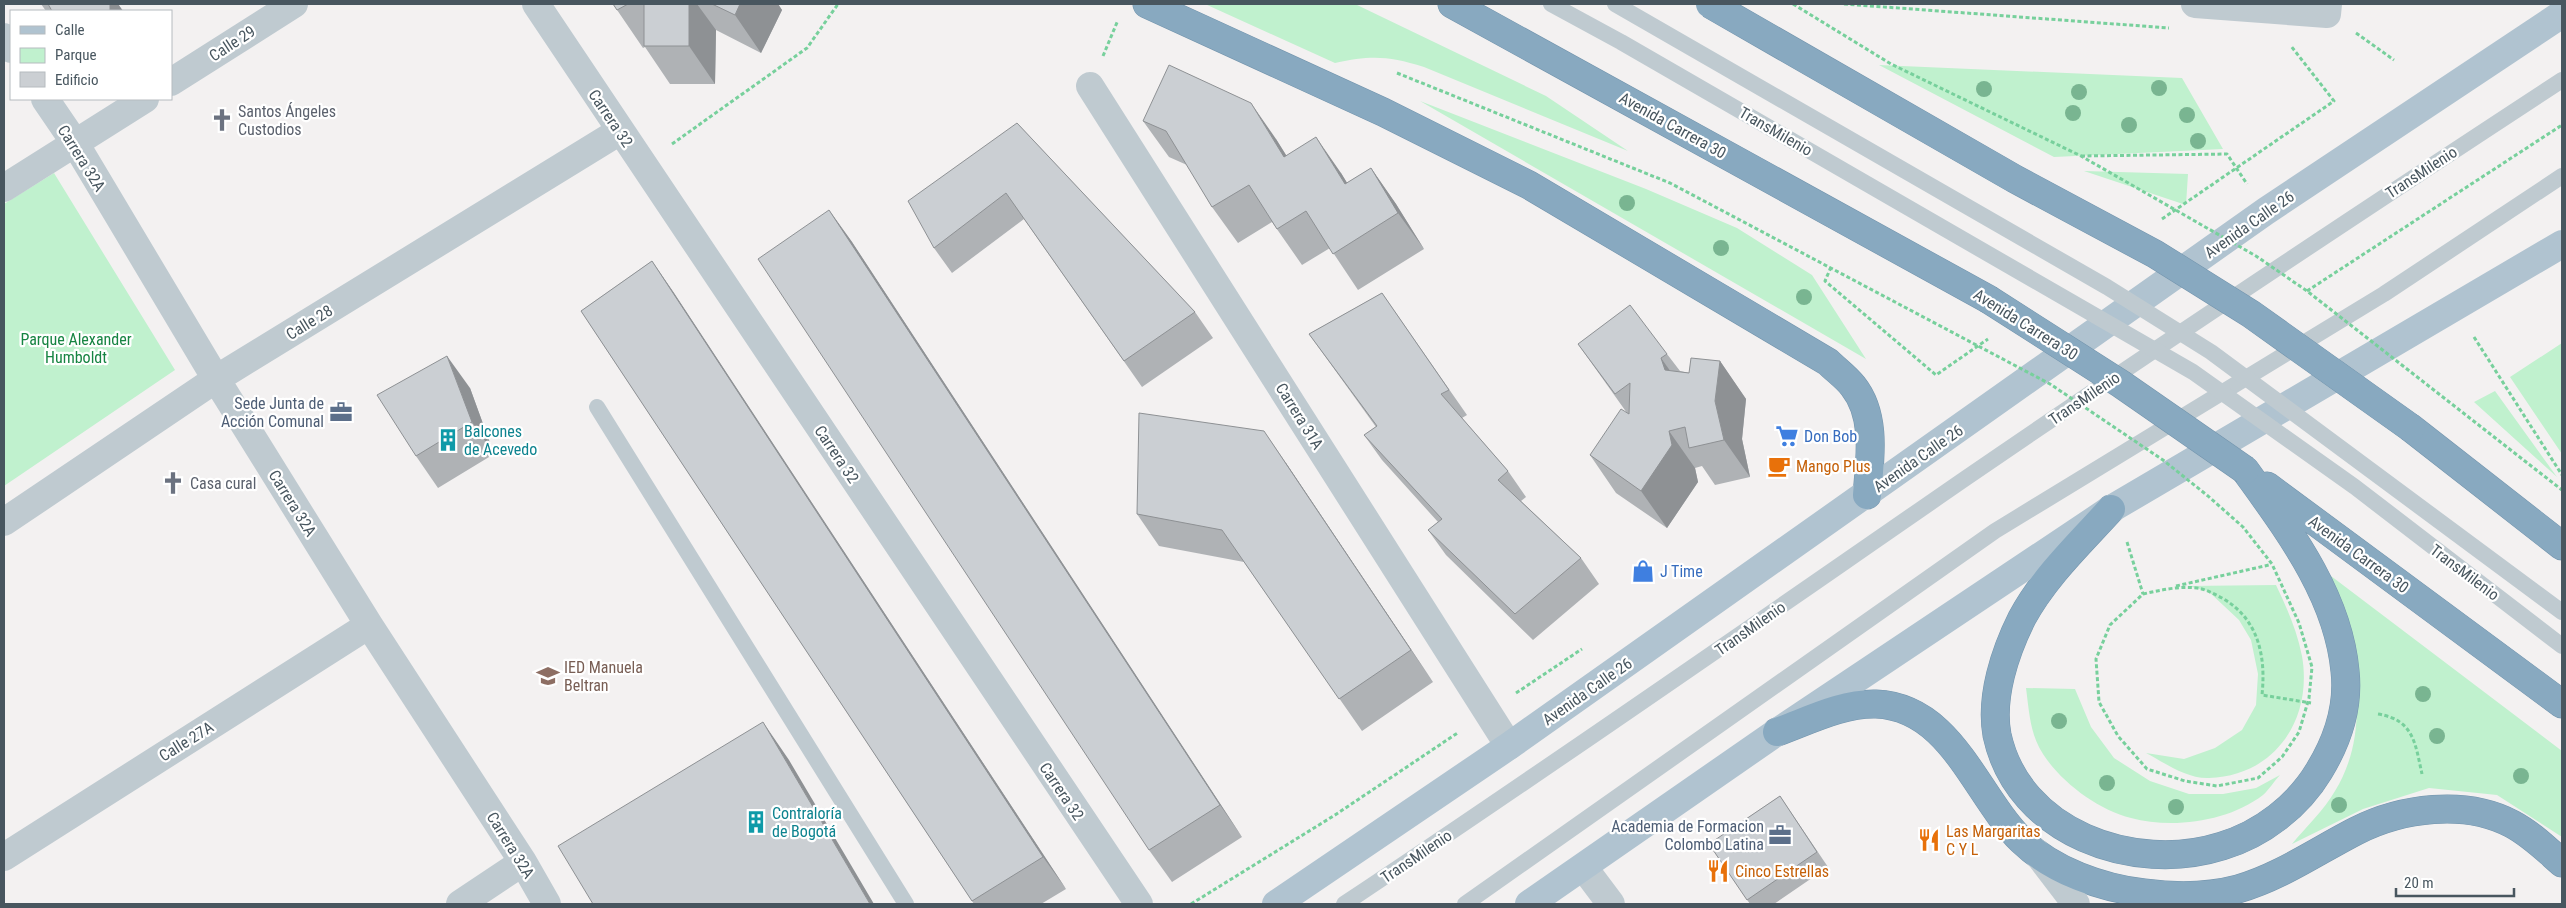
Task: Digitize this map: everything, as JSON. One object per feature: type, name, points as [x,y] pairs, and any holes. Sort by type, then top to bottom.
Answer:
[{"type":"highway","points":[[1147,4],[1383,112],[1529,184],[1828,362],[1854,387],[1866,409],[1872,443],[1867,494]]},
{"type":"highway","name":"Avenida Carrera 30","points":[[1452,4],[1988,299],[2121,384],[2245,470],[2562,704]]},
{"type":"highway","points":[[1710,4],[2015,179],[2155,254],[2251,314],[2411,428],[2562,546]]},
{"type":"highway","points":[[2111,509],[2055,572],[2023,616],[2008,652],[2001,674],[1996,718],[1997,733],[2008,767],[2029,799],[2059,824],[2078,835],[2132,853],[2150,855],[2185,854],[2222,847],[2245,837],[2275,820],[2300,797],[2314,780],[2330,751],[2337,735],[2344,708],[2345,670],[2330,610],[2307,562],[2245,470]]},
{"type":"highway","points":[[1777,732],[1834,712],[1862,705],[1885,705],[1916,714],[1941,734],[2009,827],[2037,853],[2071,872],[2105,885],[2145,893],[2210,894],[2237,889],[2266,879],[2357,831],[2388,818],[2425,810],[2459,810],[2487,815],[2511,824],[2524,832],[2562,863]]},
{"type":"main road","name":"Avenida Calle 26","points":[[1276,904],[1509,746],[2266,211],[2562,14]]},
{"type":"main road","points":[[1528,904],[1584,868],[1777,732],[2111,509],[2562,244]]},
{"type":"street","name":"Calle 29","points":[[172,81],[294,4]]},
{"type":"street","name":"Carrera 32","points":[[536,4],[1139,904]]},
{"type":"street","points":[[2195,4],[2328,9]]},
{"type":"street","name":"Carrera 31A","points":[[1090,86],[1509,746]]},
{"type":"street","name":"Carrera 32A","points":[[46,100],[75,143],[216,379],[369,625],[524,862],[547,904]]},
{"type":"street","points":[[4,188],[143,100]]},
{"type":"street","name":"Calle 28","points":[[4,522],[216,379],[620,131]]},
{"type":"street","name":"Calle 27A","points":[[4,857],[369,625]]},
{"type":"street","points":[[2037,853],[2076,904]]},
{"type":"street","points":[[460,904],[524,862]]},
{"type":"street","points":[[1584,868],[1611,904]]},
{"type":"lane","name":"TransMilenio","points":[[1550,4],[1630,47],[2194,372],[2355,487],[2562,646]]},
{"type":"lane","name":"TransMilenio","points":[[1614,4],[2107,287],[2211,352],[2562,612]]},
{"type":"lane","name":"TransMilenio","points":[[1344,904],[1552,766],[1968,477],[2290,259],[2562,80]]},
{"type":"lane","points":[[1465,904],[1995,532],[2384,294],[2562,176]]},
{"type":"lane","points":[[597,407],[906,904]]},
{"type":"path","points":[[643,164],[807,48],[838,4]]},
{"type":"path","points":[[1793,4],[1891,64],[2081,156],[2256,256],[2307,291],[2562,490]]},
{"type":"path","points":[[1844,4],[2177,29]]},
{"type":"path","points":[[2328,9],[2394,60]]},
{"type":"path","points":[[1090,86],[1121,12]]},
{"type":"path","points":[[2290,45],[2334,101]]},
{"type":"path","points":[[1397,73],[1670,183],[2050,384],[2154,455],[2208,496],[2243,527],[2272,564],[2300,623],[2312,667],[2309,698],[2300,732],[2282,757],[2258,778],[2217,786],[2177,779],[2147,769],[2118,736],[2099,702],[2096,659],[2110,625],[2143,594],[2272,564]]},
{"type":"path","points":[[2307,291],[2562,126]]},
{"type":"path","points":[[2081,156],[2227,154]]},
{"type":"path","points":[[1831,267],[1825,282],[1936,375]]},
{"type":"path","points":[[2457,306],[2502,382],[2562,475]]},
{"type":"path","points":[[2111,509],[2125,536],[2143,594]]},
{"type":"path","points":[[2143,594],[2172,588],[2198,588],[2230,603],[2248,622],[2260,644],[2265,670],[2262,695],[2308,703]]},
{"type":"path","points":[[2375,713],[2392,716],[2409,728],[2416,744],[2422,774]]},
{"type":"green space","points":[[1205,4],[1355,4],[1546,96],[1628,151],[1424,67],[1380,58],[1335,63]]},
{"type":"green space","points":[[1879,65],[2182,78],[2223,149],[2054,157]]},
{"type":"green space","points":[[1420,101],[1646,189],[1737,228],[1812,275],[1866,359]]},
{"type":"green space","points":[[2084,171],[2188,174],[2186,205]]},
{"type":"green space","name":"Parque Alexander Humboldt","points":[[54,173],[175,370],[4,486],[4,204]]},
{"type":"green space","points":[[2562,343],[2562,454],[2510,377]]},
{"type":"green space","points":[[2495,391],[2557,477],[2474,402]]},
{"type":"green space","points":[[2331,576],[2562,751],[2562,837],[2497,795],[2429,788],[2363,809],[2292,844],[2331,798],[2347,765],[2354,739],[2357,711],[2356,684],[2345,629]]},
{"type":"green space","points":[[2276,585],[2288,611],[2297,638],[2302,656],[2304,679],[2301,701],[2295,722],[2284,740],[2270,755],[2253,767],[2232,775],[2209,778],[2201,778],[2184,773],[2146,753],[2184,759],[2215,748],[2242,730],[2256,705],[2258,674],[2251,640],[2239,620],[2208,591],[2188,586]]},
{"type":"green space","points":[[2026,688],[2075,689],[2091,727],[2114,758],[2150,781],[2189,794],[2223,794],[2256,788],[2280,775],[2263,795],[2233,812],[2217,817],[2182,823],[2164,823],[2118,814],[2081,794],[2060,775],[2043,754],[2035,739]]},
{"type":"building","points":[[48,4],[110,4],[110,10],[51,10]]},
{"type":"building","points":[[613,4],[628,4],[617,10]]},
{"type":"building","points":[[644,4],[689,4],[689,46],[644,46]]},
{"type":"building","points":[[712,4],[740,4],[735,15]]},
{"type":"building","points":[[1169,65],[1251,103],[1284,157],[1316,137],[1345,184],[1371,168],[1398,213],[1333,254],[1306,211],[1277,229],[1249,185],[1212,207],[1166,131],[1143,121]]},
{"type":"building","points":[[1017,123],[1195,312],[1124,361],[1006,193],[934,248],[908,201]]},
{"type":"building","points":[[829,210],[1220,805],[1149,850],[758,259]]},
{"type":"building","points":[[652,261],[1043,857],[972,901],[581,311]]},
{"type":"building","points":[[1382,293],[1449,390],[1441,394],[1508,471],[1498,480],[1581,558],[1515,614],[1428,530],[1442,519],[1364,435],[1377,426],[1309,334]]},
{"type":"building","points":[[1630,305],[1667,354],[1661,358],[1665,370],[1689,373],[1691,358],[1720,361],[1715,401],[1724,440],[1689,448],[1685,427],[1669,431],[1672,445],[1641,491],[1590,455],[1621,409],[1629,414],[1630,383],[1615,394],[1578,344]]},
{"type":"building","points":[[447,356],[472,422],[416,456],[377,395]]},
{"type":"building","points":[[1139,413],[1264,431],[1411,650],[1339,699],[1222,530],[1137,514]]},
{"type":"building","name":"Contraloría de Bogotá","points":[[763,722],[870,904],[593,904],[558,846]]},
{"type":"building","name":"Academia de Formacion Colombo Latina","points":[[1780,796],[1817,852],[1747,900],[1709,844]]},
{"type":"place","name":"Santos Ángeles Custodios","points":[[222,120]]},
{"type":"place","name":"Sede Junta de Acción Comunal","points":[[341,412]]},
{"type":"place","name":"Don Bob","points":[[1787,436]]},
{"type":"place","name":"Balcones de Acevedo","points":[[448,440]]},
{"type":"place","name":"Mango Plus","points":[[1779,466]]},
{"type":"place","name":"Casa cural","points":[[173,483]]},
{"type":"place","name":"J Time","points":[[1643,571]]},
{"type":"place","name":"IED Manuela Beltran","points":[[548,676]]},
{"type":"place","name":"Contraloría de Bogotá","points":[[756,822]]},
{"type":"place","name":"Academia de Formacion Colombo Latina","points":[[1780,835]]},
{"type":"place","name":"Las Margaritas C Y L","points":[[1929,840]]},
{"type":"place","name":"Cinco Estrellas","points":[[1718,871]]}]
